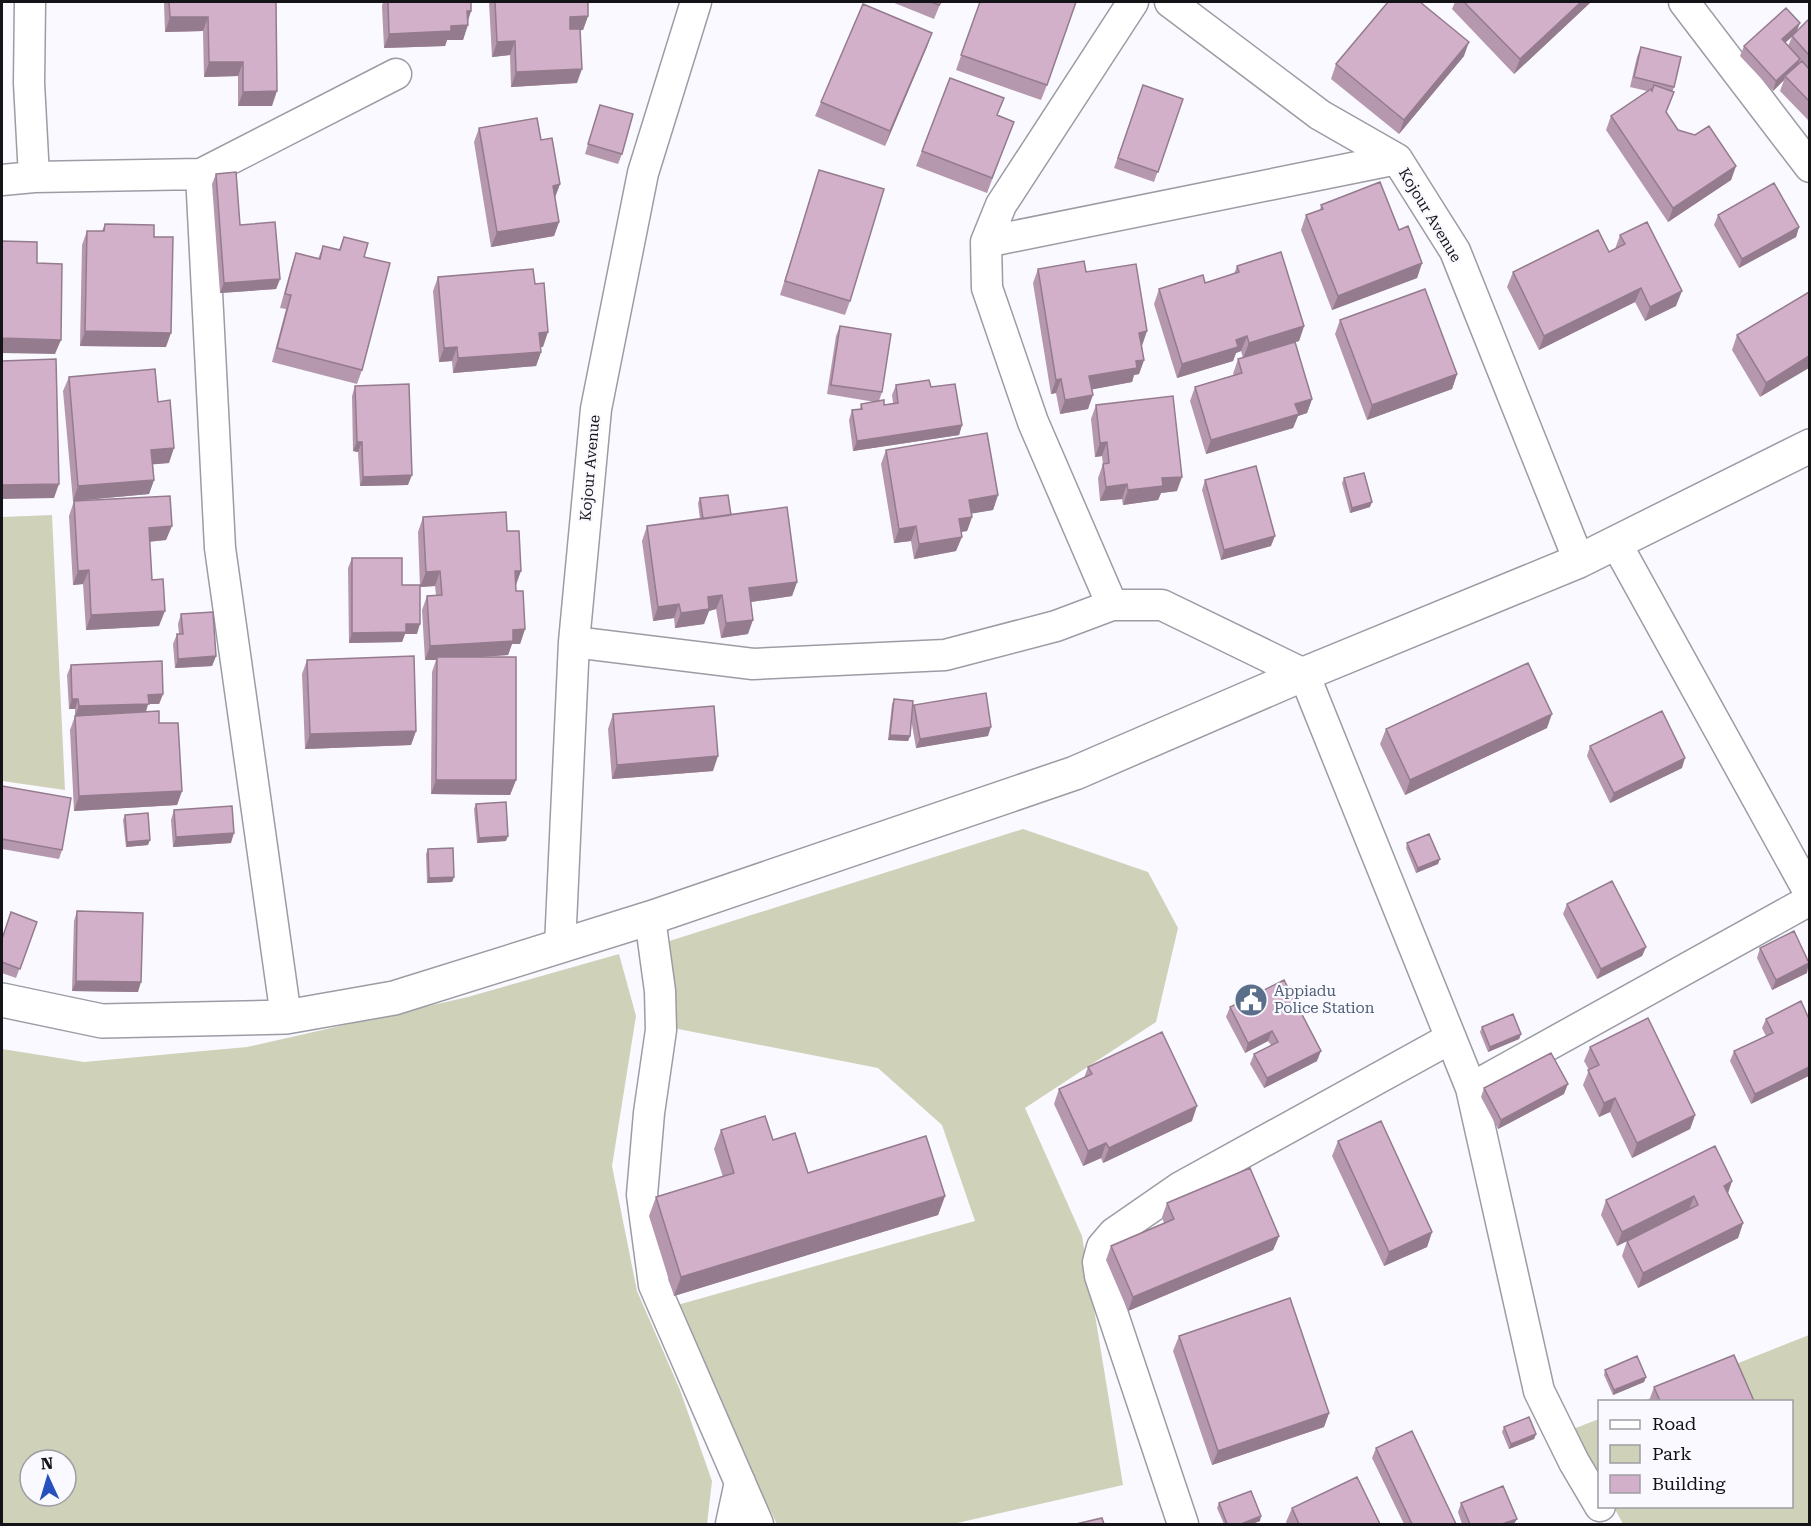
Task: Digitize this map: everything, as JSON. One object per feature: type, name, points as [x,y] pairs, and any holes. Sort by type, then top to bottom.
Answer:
[{"type":"street","points":[[30,2],[29,82],[34,177]]},
{"type":"street","name":"Kojour Avenue","points":[[560,946],[574,642],[596,408],[643,173],[696,2]]},
{"type":"street","points":[[1112,605],[1029,411],[987,288],[986,242],[1000,205],[1133,2]]},
{"type":"street","name":"Kojour Avenue","points":[[1170,2],[1320,115],[1397,159],[1455,251],[1579,561]]},
{"type":"street","points":[[1684,2],[1809,167]]},
{"type":"street","points":[[2,180],[34,177],[201,174],[396,74]]},
{"type":"street","points":[[986,242],[1397,159]]},
{"type":"street","points":[[201,174],[220,548],[286,1017]]},
{"type":"street","points":[[2,1000],[102,1021],[286,1017],[394,998],[650,918],[1075,773],[1304,674],[1579,561],[1809,446]]},
{"type":"street","points":[[1616,543],[1809,894]]},
{"type":"street","points":[[574,642],[753,664],[945,655],[1056,626],[1112,605],[1162,605],[1304,674],[1471,1088],[1539,1391],[1598,1502]]},
{"type":"street","points":[[1471,1088],[1809,900]]},
{"type":"street","points":[[650,918],[660,991],[661,1030],[649,1113],[642,1195],[654,1285],[758,1524]]},
{"type":"street","points":[[1183,1524],[1100,1276],[1098,1262],[1102,1247],[1114,1233],[1179,1188],[1451,1038]]},
{"type":"street","points":[[731,1524],[740,1482]]},
{"type":"street","points":[[1601,1508],[1610,1524]]},
{"type":"green space","points":[[52,515],[65,790],[2,781],[2,517]]},
{"type":"green space","points":[[1023,829],[1148,872],[1178,928],[1156,1022],[1025,1108],[1082,1236],[1123,1485],[953,1524],[777,1524],[740,1451],[674,1306],[975,1221],[942,1125],[878,1068],[668,1027],[660,944]]},
{"type":"green space","points":[[619,954],[636,1016],[612,1166],[637,1291],[680,1390],[712,1481],[707,1524],[2,1524],[2,1049],[84,1062],[247,1047],[468,997]]},
{"type":"green space","points":[[1809,1335],[1809,1524],[1623,1524],[1615,1508],[1793,1508],[1793,1400],[1646,1400]]},
{"type":"green space","points":[[1598,1419],[1598,1478],[1573,1429]]},
{"type":"building","points":[[169,2],[276,2],[277,91],[243,92],[243,62],[209,62],[208,17],[170,17]]},
{"type":"building","points":[[388,2],[471,2],[471,11],[467,11],[468,25],[451,26],[451,31],[389,34]]},
{"type":"building","points":[[495,2],[588,2],[588,16],[570,17],[570,29],[580,29],[582,69],[516,72],[515,41],[497,42]]},
{"type":"building","points":[[980,2],[1076,2],[1047,85],[961,55]]},
{"type":"building","points":[[1388,2],[1420,2],[1469,42],[1404,120],[1336,64]]},
{"type":"building","points":[[1464,2],[1581,2],[1520,59]]},
{"type":"building","points":[[863,4],[932,33],[890,131],[821,102]]},
{"type":"building","points":[[1786,8],[1800,23],[1782,39],[1800,59],[1776,81],[1744,46]]},
{"type":"building","points":[[1809,19],[1809,55],[1792,36]]},
{"type":"building","points":[[1641,47],[1681,57],[1674,87],[1634,77]]},
{"type":"building","points":[[1802,61],[1809,69],[1809,101],[1785,76]]},
{"type":"building","points":[[950,78],[1004,98],[997,115],[1014,122],[992,178],[922,151]]},
{"type":"building","points":[[1143,85],[1183,99],[1158,172],[1118,158]]},
{"type":"building","points":[[1654,85],[1674,92],[1666,112],[1678,130],[1695,135],[1709,126],[1736,166],[1673,208],[1611,116],[1651,89],[1652,91]]},
{"type":"building","points":[[600,105],[633,114],[622,154],[588,144]]},
{"type":"building","points":[[537,118],[541,140],[552,138],[560,184],[553,186],[559,222],[497,232],[479,128]]},
{"type":"building","points":[[819,170],[884,189],[850,301],[785,281]]},
{"type":"building","points":[[236,172],[240,225],[275,222],[280,279],[224,283],[216,174]]},
{"type":"building","points":[[1380,182],[1399,230],[1408,226],[1422,263],[1338,296],[1306,215],[1323,209],[1321,205]]},
{"type":"building","points":[[1774,183],[1799,227],[1742,259],[1718,215]]},
{"type":"building","points":[[1647,222],[1682,291],[1650,307],[1641,288],[1544,336],[1513,272],[1598,230],[1609,252],[1625,244],[1620,235]]},
{"type":"building","points":[[105,224],[154,225],[154,237],[173,237],[171,333],[85,331],[87,231],[104,231]]},
{"type":"building","points":[[344,237],[368,243],[364,257],[390,263],[362,370],[277,348],[291,295],[285,294],[296,253],[320,259],[323,246],[340,250]]},
{"type":"building","points":[[2,241],[37,242],[37,263],[62,264],[61,340],[2,338]]},
{"type":"building","points":[[1281,252],[1304,326],[1249,343],[1247,336],[1236,340],[1238,347],[1182,364],[1159,289],[1203,275],[1205,283],[1239,272],[1237,266]]},
{"type":"building","points":[[1084,261],[1086,272],[1136,264],[1147,331],[1139,333],[1144,360],[1136,361],[1137,368],[1089,376],[1093,395],[1065,400],[1061,379],[1056,380],[1038,269]]},
{"type":"building","points":[[533,269],[535,284],[544,283],[548,332],[539,333],[541,352],[458,358],[457,347],[444,348],[438,277]]},
{"type":"building","points":[[1425,289],[1457,374],[1372,405],[1340,320]]},
{"type":"building","points":[[1809,292],[1809,356],[1766,383],[1737,335]]},
{"type":"building","points":[[840,326],[891,334],[882,392],[831,385]]},
{"type":"building","points":[[1295,342],[1312,399],[1295,404],[1299,414],[1211,440],[1195,387],[1242,373],[1238,359]]},
{"type":"building","points":[[56,359],[59,484],[2,485],[2,361]]},
{"type":"building","points":[[155,369],[158,402],[170,400],[174,448],[151,450],[154,480],[78,486],[69,377]]},
{"type":"building","points":[[929,380],[931,387],[955,384],[962,425],[857,441],[852,410],[862,409],[861,404],[884,400],[884,405],[898,403],[896,385]]},
{"type":"building","points":[[409,384],[412,475],[363,477],[362,442],[357,442],[355,386]]},
{"type":"building","points":[[1173,396],[1182,477],[1162,478],[1163,486],[1128,490],[1127,484],[1106,487],[1103,464],[1109,463],[1107,442],[1100,443],[1096,405]]},
{"type":"building","points":[[987,433],[998,495],[969,500],[972,517],[959,519],[962,537],[919,544],[916,526],[899,529],[886,450]]},
{"type":"building","points":[[1256,466],[1275,536],[1224,550],[1205,480]]},
{"type":"building","points":[[1364,473],[1372,502],[1352,508],[1344,478]]},
{"type":"building","points":[[728,495],[731,515],[703,519],[700,498]]},
{"type":"building","points":[[170,496],[172,526],[149,528],[152,580],[163,579],[165,611],[91,615],[89,570],[78,571],[74,501]]},
{"type":"building","points":[[787,507],[797,582],[749,588],[753,620],[726,623],[722,595],[708,597],[709,609],[681,613],[679,604],[658,607],[647,526]]},
{"type":"building","points":[[506,512],[507,531],[519,531],[521,571],[515,571],[516,591],[523,591],[525,629],[513,630],[513,641],[430,646],[427,596],[442,595],[440,571],[426,572],[423,517]]},
{"type":"building","points":[[352,558],[402,558],[402,585],[420,585],[420,624],[406,624],[406,632],[352,633]]},
{"type":"building","points":[[213,612],[216,656],[178,659],[177,634],[183,634],[181,614]]},
{"type":"building","points":[[414,656],[416,731],[310,734],[307,660]]},
{"type":"building","points":[[437,657],[516,657],[516,780],[436,780]]},
{"type":"building","points":[[162,661],[163,694],[148,695],[149,704],[79,706],[78,699],[72,699],[71,665]]},
{"type":"building","points":[[1528,663],[1552,714],[1410,780],[1386,729]]},
{"type":"building","points":[[986,693],[991,727],[920,739],[914,705]]},
{"type":"building","points":[[894,699],[913,701],[910,736],[890,735]]},
{"type":"building","points":[[714,706],[718,756],[617,765],[613,714]]},
{"type":"building","points":[[159,711],[159,723],[178,723],[182,791],[79,796],[75,716]]},
{"type":"building","points":[[1662,711],[1685,758],[1614,793],[1590,746]]},
{"type":"building","points":[[2,786],[71,798],[62,850],[2,839]]},
{"type":"building","points":[[506,802],[508,836],[479,838],[476,804]]},
{"type":"building","points":[[232,806],[234,833],[176,837],[174,810]]},
{"type":"building","points":[[148,813],[150,840],[127,842],[125,815]]},
{"type":"building","points":[[1429,834],[1440,859],[1418,868],[1407,843]]},
{"type":"building","points":[[453,848],[454,877],[429,878],[428,849]]},
{"type":"building","points":[[1612,881],[1646,947],[1601,969],[1567,904]]},
{"type":"building","points":[[77,911],[143,913],[141,982],[76,981]]},
{"type":"building","points":[[11,912],[37,922],[20,969],[2,962],[2,939]]},
{"type":"building","points":[[1794,931],[1809,963],[1776,980],[1760,948]]},
{"type":"building","points":[[1284,980],[1321,1051],[1267,1078],[1254,1054],[1278,1042],[1272,1031],[1248,1043],[1230,1007]]},
{"type":"building","points":[[1801,1001],[1809,1019],[1809,1067],[1755,1094],[1734,1051],[1773,1033],[1766,1019]]},
{"type":"building","points":[[1513,1014],[1521,1034],[1490,1047],[1482,1027]]},
{"type":"building","points":[[1648,1018],[1695,1115],[1637,1143],[1615,1098],[1604,1103],[1588,1070],[1599,1065],[1590,1047]]},
{"type":"building","points":[[1162,1032],[1197,1106],[1109,1148],[1106,1143],[1088,1151],[1059,1089],[1092,1074],[1088,1067]]},
{"type":"building","points":[[1551,1053],[1568,1084],[1501,1120],[1484,1088]]},
{"type":"building","points":[[765,1116],[773,1140],[795,1133],[808,1173],[926,1136],[945,1196],[681,1277],[656,1197],[734,1173],[721,1130]]},
{"type":"building","points":[[1381,1121],[1432,1232],[1389,1252],[1338,1141]]},
{"type":"building","points":[[1715,1146],[1732,1181],[1724,1186],[1743,1223],[1643,1273],[1627,1241],[1698,1205],[1694,1196],[1622,1232],[1606,1200]]},
{"type":"building","points":[[1250,1168],[1279,1236],[1133,1297],[1111,1246],[1174,1219],[1167,1203]]},
{"type":"building","points":[[1290,1298],[1329,1413],[1218,1451],[1179,1336]]},
{"type":"building","points":[[1734,1355],[1754,1400],[1660,1400],[1654,1387]]},
{"type":"building","points":[[1637,1356],[1646,1377],[1614,1390],[1605,1370]]},
{"type":"building","points":[[1529,1417],[1536,1434],[1511,1444],[1504,1427]]},
{"type":"building","points":[[1412,1431],[1456,1524],[1412,1524],[1376,1448]]},
{"type":"building","points":[[1357,1477],[1380,1524],[1299,1524],[1292,1508]]},
{"type":"building","points":[[1503,1486],[1517,1519],[1502,1524],[1470,1524],[1461,1503]]},
{"type":"building","points":[[1251,1491],[1261,1516],[1241,1524],[1227,1524],[1219,1503]]},
{"type":"building","points":[[1102,1518],[1104,1524],[1076,1524]]},
{"type":"place","name":"Appiadu Police Station","points":[[1251,1000]]}]
